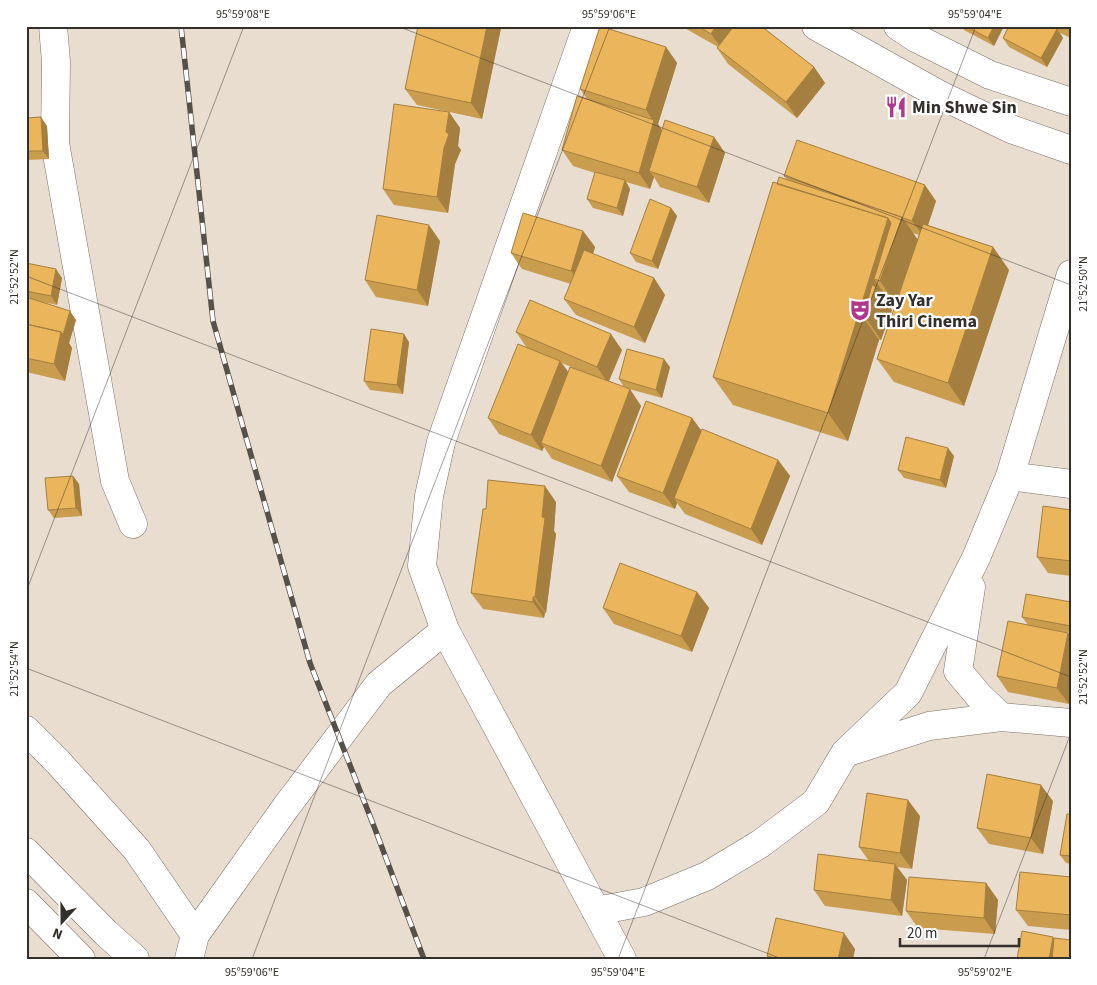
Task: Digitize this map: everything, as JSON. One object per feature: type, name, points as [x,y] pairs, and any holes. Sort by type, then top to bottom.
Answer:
[{"type":"main road","points":[[53,26],[56,62],[55,143],[115,481],[133,524]]},
{"type":"main road","points":[[587,26],[441,442],[429,496],[422,566],[445,630],[622,959]]},
{"type":"main road","points":[[816,26],[938,94],[1011,129],[1071,150]]},
{"type":"main road","points":[[898,26],[916,38],[990,76],[1071,102]]},
{"type":"main road","points":[[596,911],[644,902],[707,876],[760,844],[816,802],[845,753],[908,693],[976,558],[1010,476],[1071,274]]},
{"type":"main road","points":[[1010,476],[1071,484]]},
{"type":"main road","points":[[976,558],[958,671],[979,696],[1001,717]]},
{"type":"main road","points":[[26,730],[58,762],[137,850],[192,947],[286,807],[379,684],[445,630]]},
{"type":"main road","points":[[845,753],[929,726],[1001,717],[1071,724]]},
{"type":"main road","points":[[26,852],[106,933],[135,959]]},
{"type":"main road","points":[[26,903],[81,959]]},
{"type":"building","points":[[418,26],[487,26],[471,103],[405,89]]},
{"type":"building","points":[[600,26],[666,47],[646,110],[580,89]]},
{"type":"building","points":[[698,26],[716,26],[711,34]]},
{"type":"building","points":[[734,26],[761,26],[814,67],[786,102],[717,48]]},
{"type":"building","points":[[966,26],[994,26],[988,38]]},
{"type":"building","points":[[1009,26],[1051,26],[1057,29],[1041,58],[1003,38]]},
{"type":"building","points":[[577,96],[654,120],[639,173],[562,150]]},
{"type":"building","points":[[394,104],[449,112],[446,132],[449,134],[444,148],[437,197],[383,189]]},
{"type":"building","points":[[41,117],[43,151],[26,151],[26,118]]},
{"type":"building","points":[[665,120],[714,137],[697,187],[649,171]]},
{"type":"building","points":[[797,140],[925,185],[912,221],[784,176]]},
{"type":"building","points":[[595,172],[625,180],[617,208],[587,199]]},
{"type":"building","points":[[779,177],[902,217],[880,281],[874,279],[891,223],[888,218],[777,184]]},
{"type":"building","points":[[773,182],[888,218],[828,413],[713,377]]},
{"type":"building","points":[[650,199],[671,208],[652,261],[630,253]]},
{"type":"building","points":[[523,213],[583,231],[571,271],[511,253]]},
{"type":"building","points":[[377,215],[429,225],[417,290],[365,280]]},
{"type":"building","points":[[923,224],[993,247],[948,383],[877,359]]},
{"type":"building","points":[[584,250],[654,278],[634,327],[564,299]]},
{"type":"building","points":[[26,263],[56,269],[51,296],[26,291]]},
{"type":"building","points":[[872,285],[876,287],[865,317],[863,317]]},
{"type":"building","points":[[26,297],[70,311],[63,335],[61,332],[26,324]]},
{"type":"building","points":[[530,300],[611,334],[597,367],[516,332]]},
{"type":"building","points":[[26,324],[61,332],[54,364],[26,358]]},
{"type":"building","points":[[371,329],[404,334],[397,385],[364,381]]},
{"type":"building","points":[[518,344],[560,361],[531,435],[488,418]]},
{"type":"building","points":[[627,349],[664,359],[656,390],[619,379]]},
{"type":"building","points":[[570,367],[630,389],[601,466],[541,443]]},
{"type":"building","points":[[646,401],[692,418],[663,493],[617,476]]},
{"type":"building","points":[[702,429],[778,460],[751,529],[674,498]]},
{"type":"building","points":[[906,437],[948,448],[940,480],[898,470]]},
{"type":"building","points":[[73,476],[76,508],[48,510],[45,478]]},
{"type":"building","points":[[488,480],[545,486],[542,517],[545,518],[533,602],[471,593],[483,509],[486,509]]},
{"type":"building","points":[[1043,506],[1071,510],[1071,561],[1037,557]]},
{"type":"building","points":[[620,563],[697,592],[681,636],[603,608]]},
{"type":"building","points":[[1026,594],[1071,602],[1071,626],[1022,617]]},
{"type":"building","points":[[1008,621],[1068,633],[1057,688],[997,676]]},
{"type":"building","points":[[987,774],[1041,785],[1031,838],[977,828]]},
{"type":"building","points":[[867,793],[908,800],[900,853],[859,847]]},
{"type":"building","points":[[1067,814],[1071,814],[1071,856],[1060,855]]},
{"type":"building","points":[[818,854],[895,864],[891,900],[814,890]]},
{"type":"building","points":[[1020,872],[1071,877],[1071,915],[1016,910]]},
{"type":"building","points":[[909,877],[986,883],[984,918],[906,911]]},
{"type":"building","points":[[776,918],[844,933],[838,959],[779,959],[767,956]]},
{"type":"building","points":[[1022,931],[1053,937],[1049,959],[1017,959]]},
{"type":"building","points":[[1054,938],[1071,940],[1071,959],[1052,959]]},
{"type":"railway","points":[[181,26],[213,321],[310,663],[424,959]]},
{"type":"place","name":"Min Shwe Sin","points":[[896,107]]},
{"type":"place","name":"Zay Yar Thiri Cinema","points":[[860,310]]}]
